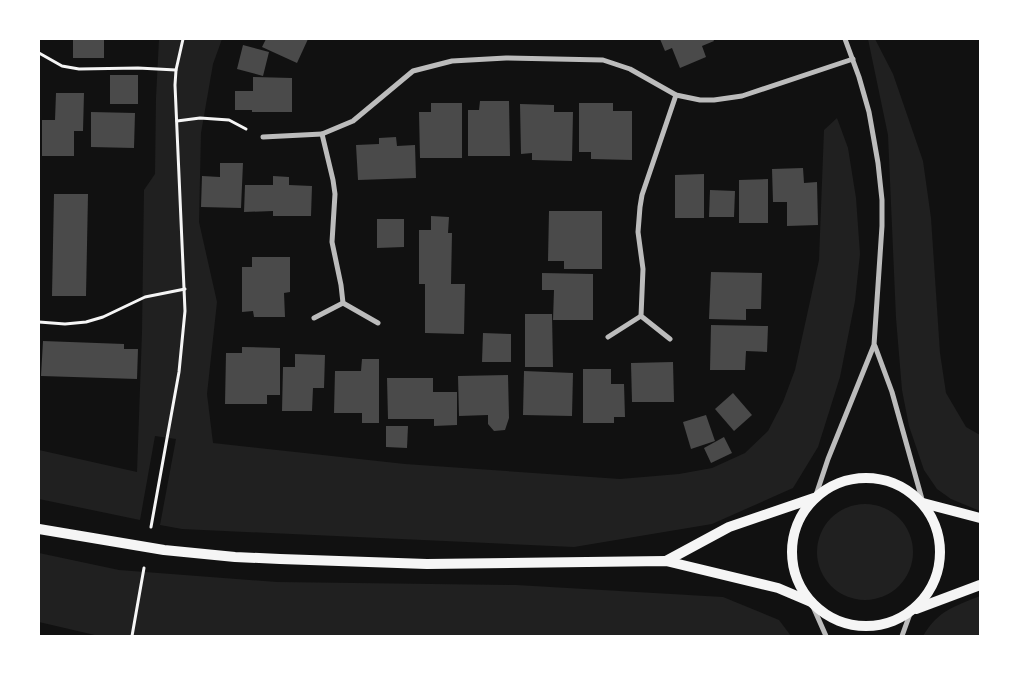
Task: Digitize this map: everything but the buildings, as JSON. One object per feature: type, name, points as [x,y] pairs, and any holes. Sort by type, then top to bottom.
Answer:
[{"type":"main road","points":[[864,478],[880,479],[896,484],[911,492],[923,504],[932,517],[938,533],[941,550],[939,570],[931,588],[919,604],[903,617],[884,624],[864,627],[844,624],[826,615],[811,602],[799,585],[793,566],[792,546],[796,528],[804,512],[815,498],[829,487],[846,480],[864,478]]},
{"type":"main road","points":[[666,561],[729,527],[815,498]]},
{"type":"main road","points":[[923,504],[980,518]]},
{"type":"main road","points":[[39,529],[164,550],[280,559],[427,564],[666,561],[778,588],[811,602]]},
{"type":"main road","points":[[911,611],[980,585]]},
{"type":"street","points":[[815,498],[828,459],[874,345],[882,226],[882,200],[873,130],[859,77],[845,39]]},
{"type":"street","points":[[263,137],[322,134],[353,121],[413,71],[452,61],[506,58],[603,60],[630,69],[676,95],[700,100],[714,100],[742,96],[853,60]]},
{"type":"street","points":[[641,316],[643,268],[638,232],[640,207],[642,195],[676,95]]},
{"type":"street","points":[[322,134],[333,180],[332,242],[343,302]]},
{"type":"street","points":[[314,318],[343,302]]},
{"type":"street","points":[[343,302],[378,323]]},
{"type":"street","points":[[608,337],[641,316]]},
{"type":"street","points":[[641,316],[670,339]]},
{"type":"street","points":[[874,345],[892,392],[923,504]]},
{"type":"street","points":[[811,602],[826,636]]},
{"type":"street","points":[[902,636],[911,611]]},
{"type":"path","points":[[162,463],[179,372],[185,311],[176,70],[183,39]]},
{"type":"path","points":[[39,53],[62,66],[79,69],[138,68],[176,70]]},
{"type":"path","points":[[177,121],[200,118],[229,120],[263,137]]},
{"type":"path","points":[[39,322],[65,324],[86,322],[103,317],[145,297],[185,289]]},
{"type":"shaded area","points":[[159,39],[222,39],[213,64],[201,133],[199,222],[217,302],[207,394],[213,443],[405,464],[620,479],[679,474],[712,468],[745,453],[768,431],[783,402],[795,370],[819,260],[824,130],[837,118],[848,148],[856,198],[860,254],[855,301],[840,377],[818,447],[793,488],[712,524],[574,547],[182,529],[160,525],[176,439],[155,436],[140,520],[39,499],[39,450],[137,472],[142,332],[144,190],[155,174]]},
{"type":"shaded area","points":[[868,39],[875,39],[893,74],[923,161],[931,218],[940,353],[946,393],[966,427],[980,435],[980,511],[951,499],[937,489],[924,470],[909,426],[902,390],[896,318],[888,135]]},
{"type":"shaded area","points":[[865,504],[883,508],[899,518],[909,534],[913,552],[909,570],[899,586],[883,596],[865,600],[847,596],[831,586],[821,570],[817,552],[821,534],[831,518],[847,508]]},
{"type":"shaded area","points":[[39,553],[119,570],[277,582],[516,585],[723,597],[779,620],[791,636],[99,636],[39,622]]},
{"type":"shaded area","points":[[980,596],[980,636],[923,636],[935,620],[947,610]]}]
